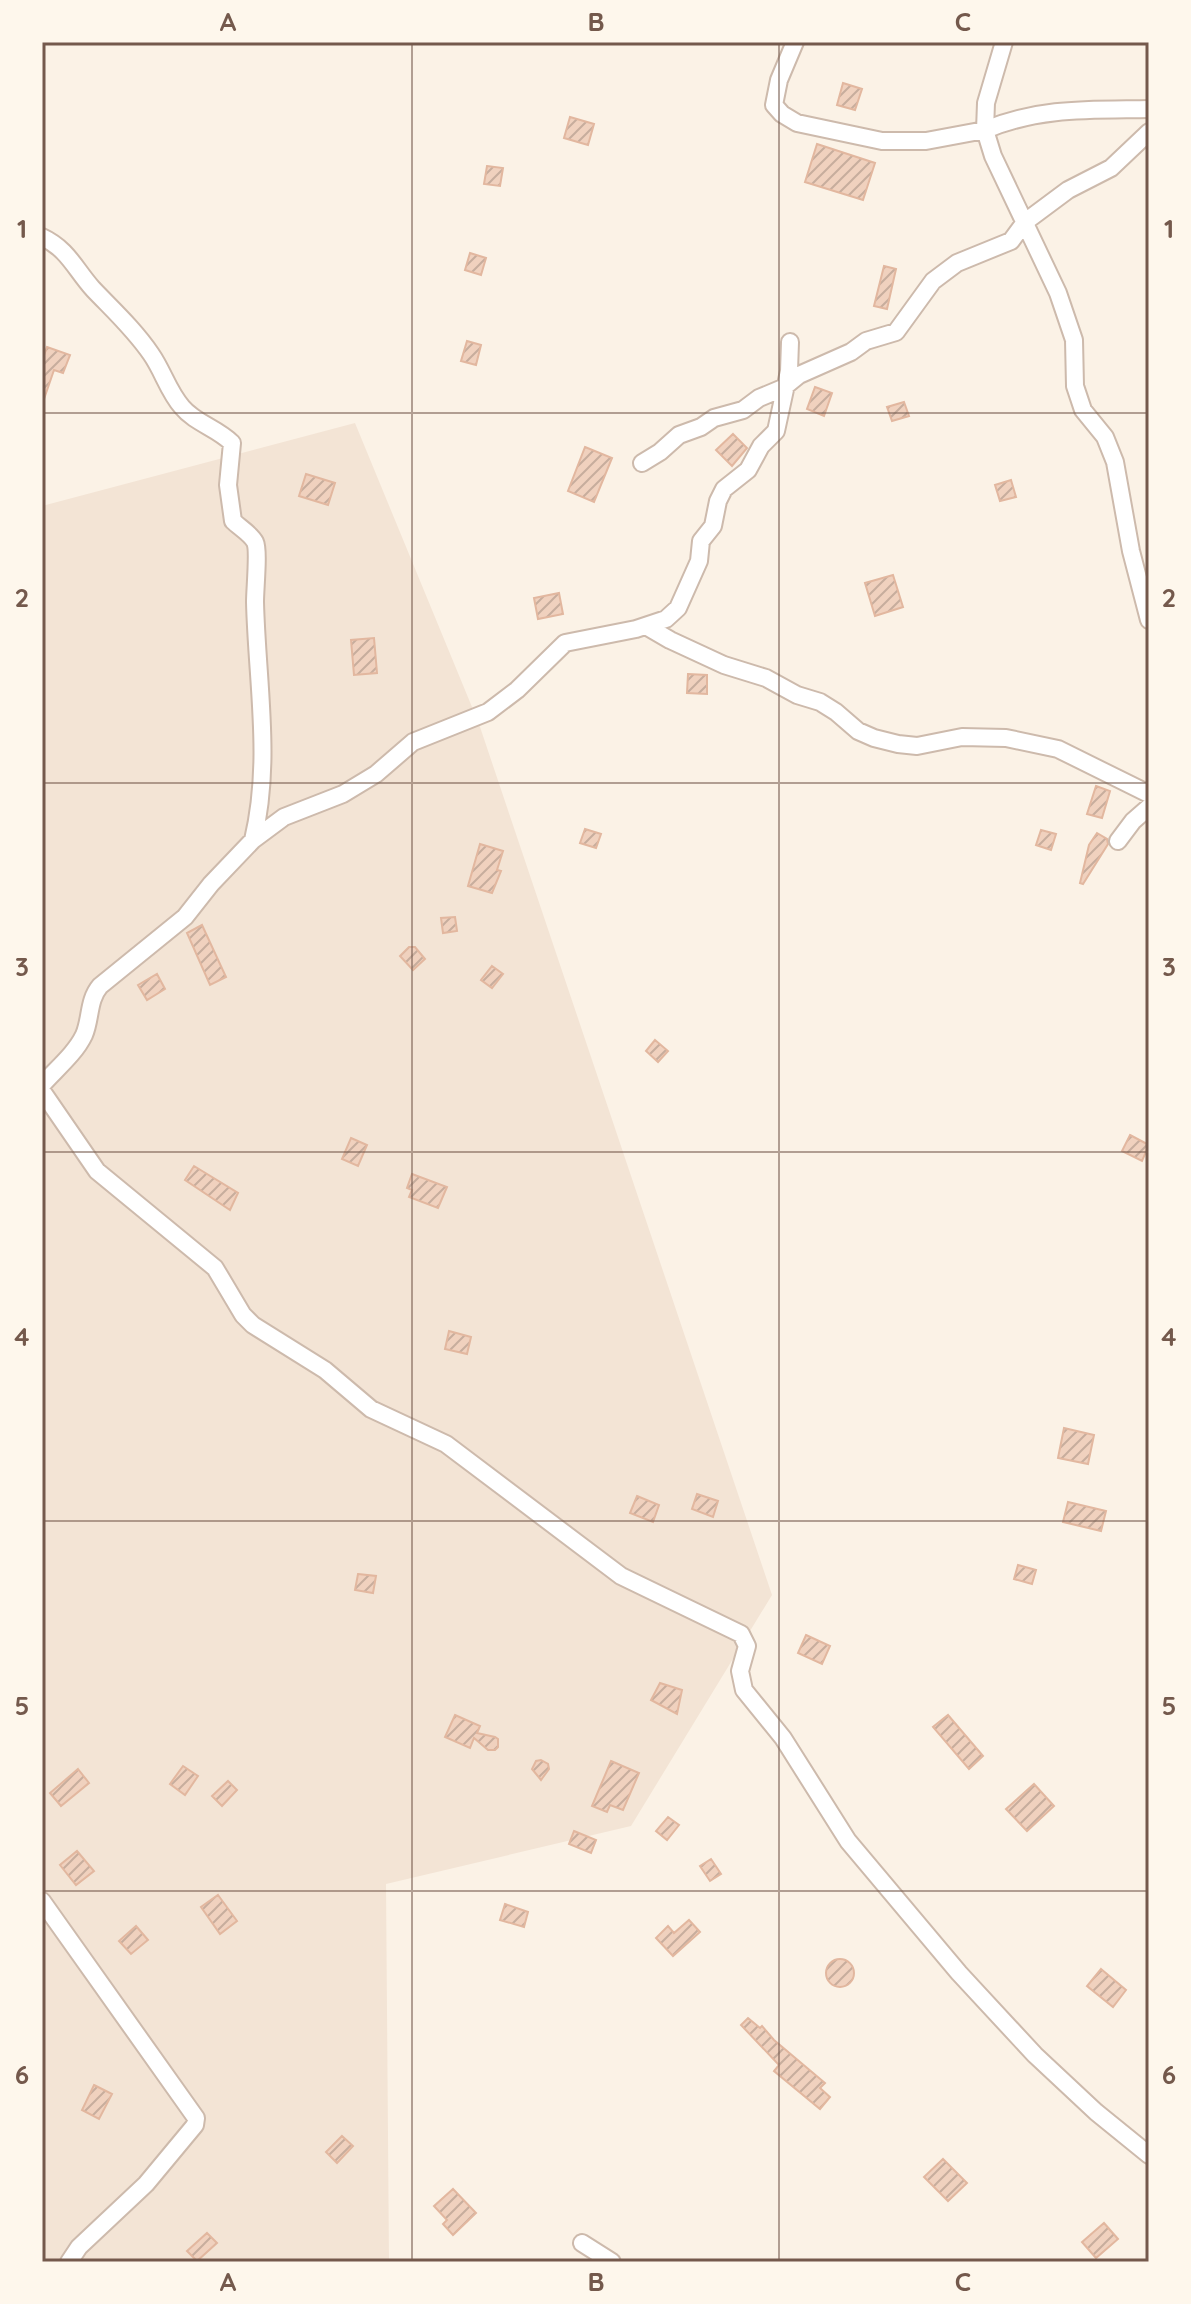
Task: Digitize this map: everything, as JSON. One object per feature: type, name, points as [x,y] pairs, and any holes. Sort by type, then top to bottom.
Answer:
[{"type":"street","points":[[795,42],[779,80],[774,105],[797,123],[882,141],[926,141],[985,130],[1010,119],[1070,109],[1149,109]]},
{"type":"street","points":[[1004,42],[986,103],[985,130],[993,156],[1058,293],[1074,340],[1073,375],[1083,410],[1105,437],[1115,462],[1131,551],[1149,620]]},
{"type":"street","points":[[642,463],[679,435],[701,427],[714,418],[743,410],[759,398],[783,388],[799,375],[851,352],[866,341],[896,332],[933,281],[957,263],[1005,245],[1025,222],[1068,190],[1111,168],[1149,132]]},
{"type":"street","points":[[42,237],[67,253],[92,288],[128,323],[153,356],[182,408],[223,433],[232,443],[228,485],[233,521],[254,540],[258,552],[254,575],[264,782],[253,840]]},
{"type":"street","points":[[790,342],[789,371],[776,431],[761,446],[748,470],[724,489],[713,526],[701,541],[699,561],[678,608],[666,619],[646,626],[565,643],[517,690],[488,712],[406,746],[376,774],[343,794],[284,817],[253,840],[185,917],[100,986],[92,999],[82,1040],[42,1088],[49,1111],[97,1171],[215,1268],[243,1315],[253,1325],[270,1338],[308,1358],[379,1414],[446,1444],[621,1576],[741,1634],[747,1646],[740,1671],[744,1690],[783,1738],[848,1841],[959,1973],[1035,2055],[1096,2112],[1149,2155]]},
{"type":"street","points":[[646,626],[724,665],[766,678],[797,695],[820,702],[858,731],[874,738],[917,746],[962,737],[1006,738],[1058,749],[1149,794]]},
{"type":"street","points":[[1118,841],[1149,807]]},
{"type":"street","points":[[42,1901],[196,2118],[195,2125],[146,2184],[79,2247],[69,2262]]},
{"type":"street","points":[[582,2243],[612,2262]]},
{"type":"shaded area","points":[[355,423],[479,724],[772,1595],[631,1826],[386,1884],[389,2262],[42,2262],[42,506]]},
{"type":"building","points":[[843,83],[862,89],[855,110],[837,105]]},
{"type":"building","points":[[570,117],[594,124],[588,145],[564,138]]},
{"type":"building","points":[[817,144],[875,163],[863,200],[805,182]]},
{"type":"building","points":[[487,166],[503,168],[500,186],[484,184]]},
{"type":"building","points":[[470,253],[486,258],[481,275],[465,270]]},
{"type":"building","points":[[884,266],[896,269],[887,309],[874,306]]},
{"type":"building","points":[[467,341],[481,345],[476,365],[461,361]]},
{"type":"building","points":[[47,347],[70,355],[63,373],[54,370],[44,399],[42,361]]},
{"type":"building","points":[[815,387],[832,393],[824,416],[807,409]]},
{"type":"building","points":[[904,402],[909,416],[892,421],[887,407]]},
{"type":"building","points":[[733,434],[747,448],[732,466],[716,450]]},
{"type":"building","points":[[585,447],[612,458],[594,502],[568,491]]},
{"type":"building","points":[[306,474],[335,483],[328,505],[299,496]]},
{"type":"building","points":[[1011,480],[1016,497],[1000,501],[995,485]]},
{"type":"building","points":[[893,575],[903,607],[875,616],[865,583]]},
{"type":"building","points":[[559,593],[563,614],[538,619],[534,598]]},
{"type":"building","points":[[374,638],[377,673],[354,675],[351,640]]},
{"type":"building","points":[[688,674],[707,675],[707,694],[687,693]]},
{"type":"building","points":[[1096,786],[1110,791],[1102,818],[1087,814]]},
{"type":"building","points":[[585,829],[601,834],[596,848],[580,843]]},
{"type":"building","points":[[1041,830],[1056,834],[1051,850],[1036,845]]},
{"type":"building","points":[[1097,833],[1107,839],[1108,844],[1083,884],[1080,883],[1089,845]]},
{"type":"building","points":[[480,844],[503,851],[497,870],[501,871],[492,893],[468,886]]},
{"type":"building","points":[[455,917],[457,931],[443,933],[441,918]]},
{"type":"building","points":[[202,925],[226,977],[210,985],[187,933]]},
{"type":"building","points":[[409,947],[415,947],[425,959],[413,970],[400,956]]},
{"type":"building","points":[[492,966],[503,974],[492,988],[481,980]]},
{"type":"building","points":[[157,974],[165,989],[147,1000],[138,985]]},
{"type":"building","points":[[655,1040],[668,1051],[658,1062],[646,1051]]},
{"type":"building","points":[[1130,1135],[1149,1145],[1142,1161],[1122,1151]]},
{"type":"building","points":[[351,1138],[367,1145],[358,1166],[342,1159]]},
{"type":"building","points":[[194,1166],[238,1193],[230,1210],[185,1180]]},
{"type":"building","points":[[412,1174],[447,1187],[438,1208],[409,1197],[412,1190],[407,1188]]},
{"type":"building","points":[[449,1331],[471,1337],[467,1354],[445,1349]]},
{"type":"building","points":[[1064,1428],[1094,1435],[1088,1464],[1058,1458]]},
{"type":"building","points":[[697,1494],[718,1501],[713,1517],[692,1509]]},
{"type":"building","points":[[637,1496],[659,1505],[653,1522],[630,1513]]},
{"type":"building","points":[[1068,1502],[1106,1511],[1101,1531],[1063,1522]]},
{"type":"building","points":[[1018,1565],[1036,1570],[1032,1584],[1014,1579]]},
{"type":"building","points":[[358,1574],[376,1576],[373,1593],[355,1590]]},
{"type":"building","points":[[806,1635],[830,1646],[822,1664],[798,1653]]},
{"type":"building","points":[[660,1683],[682,1690],[677,1714],[651,1700]]},
{"type":"building","points":[[455,1715],[480,1726],[477,1733],[498,1739],[498,1747],[488,1750],[474,1738],[470,1748],[445,1737]]},
{"type":"building","points":[[948,1715],[983,1756],[969,1769],[933,1727]]},
{"type":"building","points":[[536,1761],[548,1764],[549,1769],[541,1780],[532,1769]]},
{"type":"building","points":[[611,1761],[639,1773],[623,1810],[610,1805],[607,1812],[592,1806]]},
{"type":"building","points":[[183,1766],[198,1776],[185,1795],[170,1784]]},
{"type":"building","points":[[78,1769],[89,1783],[61,1806],[50,1793]]},
{"type":"building","points":[[228,1781],[237,1790],[222,1806],[212,1796]]},
{"type":"building","points":[[1034,1784],[1054,1806],[1027,1831],[1006,1809]]},
{"type":"building","points":[[668,1817],[679,1825],[667,1840],[656,1831]]},
{"type":"building","points":[[574,1831],[596,1840],[591,1853],[569,1844]]},
{"type":"building","points":[[77,1851],[94,1871],[76,1885],[60,1865]]},
{"type":"building","points":[[711,1859],[721,1874],[710,1881],[700,1866]]},
{"type":"building","points":[[218,1895],[237,1921],[220,1934],[201,1907]]},
{"type":"building","points":[[505,1904],[528,1912],[524,1927],[500,1920]]},
{"type":"building","points":[[689,1920],[700,1932],[673,1956],[656,1938],[668,1926],[674,1933]]},
{"type":"building","points":[[136,1926],[148,1940],[131,1954],[119,1941]]},
{"type":"building","points":[[840,1959],[850,1963],[854,1973],[850,1983],[840,1987],[830,1983],[826,1973],[830,1963]]},
{"type":"building","points":[[1101,1969],[1126,1990],[1113,2007],[1087,1986]]},
{"type":"building","points":[[748,2018],[760,2028],[762,2026],[825,2083],[820,2088],[830,2097],[820,2109],[774,2071],[779,2065],[741,2025]]},
{"type":"building","points":[[94,2085],[112,2094],[99,2119],[82,2110]]},
{"type":"building","points":[[342,2136],[353,2146],[337,2163],[326,2152]]},
{"type":"building","points":[[943,2159],[967,2183],[948,2201],[924,2177]]},
{"type":"building","points":[[453,2189],[476,2213],[453,2235],[443,2224],[447,2220],[434,2206]]},
{"type":"building","points":[[1104,2223],[1118,2239],[1096,2258],[1082,2242]]},
{"type":"building","points":[[207,2233],[217,2243],[197,2261],[187,2251]]}]
